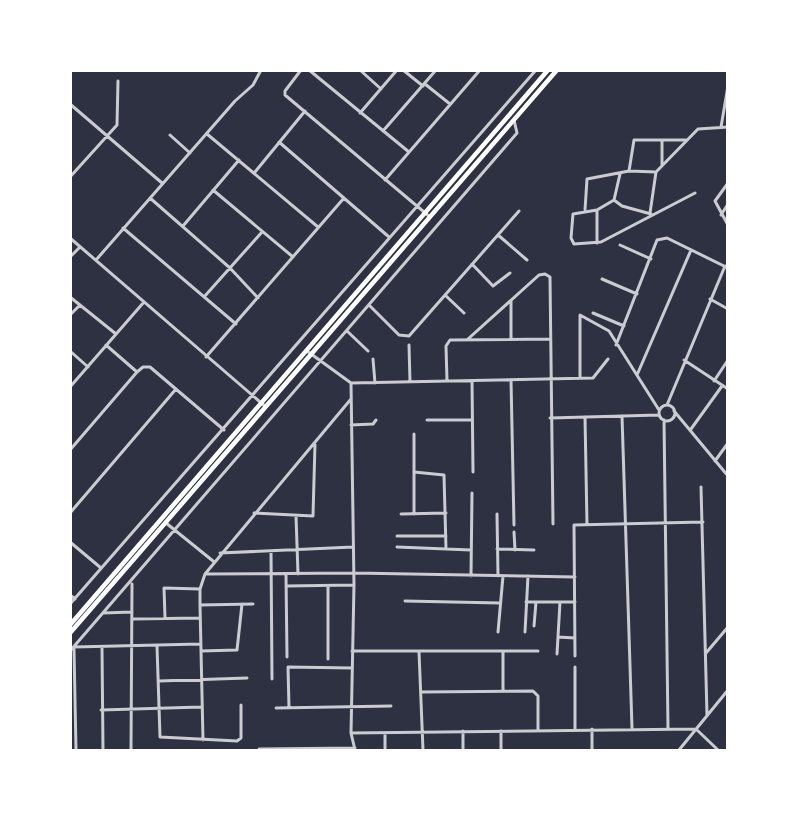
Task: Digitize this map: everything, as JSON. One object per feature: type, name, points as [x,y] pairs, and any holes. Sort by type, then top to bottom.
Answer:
[{"type":"main road","points":[[70,625],[162,518],[312,354],[548,70]]},
{"type":"main road","points":[[70,633],[167,524],[307,351],[557,70]]},
{"type":"street","points":[[96,260],[253,85],[261,70]]},
{"type":"street","points":[[301,70],[285,92],[428,215]]},
{"type":"street","points":[[309,70],[409,152]]},
{"type":"street","points":[[360,70],[381,89]]},
{"type":"street","points":[[360,112],[397,70]]},
{"type":"street","points":[[403,70],[450,104]]},
{"type":"street","points":[[383,131],[436,70]]},
{"type":"street","points":[[385,180],[480,70]]},
{"type":"street","points":[[70,604],[254,396],[389,237],[536,70]]},
{"type":"street","points":[[70,177],[117,125],[118,81]]},
{"type":"street","points":[[721,127],[727,108],[728,86]]},
{"type":"street","points":[[70,104],[163,183]]},
{"type":"street","points":[[254,173],[305,111]]},
{"type":"street","points":[[70,651],[517,134],[514,120]]},
{"type":"street","points":[[651,214],[656,172],[662,165],[701,128],[728,128]]},
{"type":"street","points":[[207,134],[318,227]]},
{"type":"street","points":[[170,135],[190,153]]},
{"type":"street","points":[[629,171],[634,140],[687,140]]},
{"type":"street","points":[[662,141],[662,165]]},
{"type":"street","points":[[279,142],[389,237]]},
{"type":"street","points":[[183,226],[239,160]]},
{"type":"street","points":[[585,210],[587,179],[629,171],[656,172]]},
{"type":"street","points":[[620,174],[614,200],[597,210],[585,210],[573,214],[572,242],[597,243],[695,193]]},
{"type":"street","points":[[728,183],[715,201],[728,225]]},
{"type":"street","points":[[213,190],[293,257]]},
{"type":"street","points":[[150,198],[230,268],[258,298]]},
{"type":"street","points":[[206,357],[344,198]]},
{"type":"street","points":[[614,200],[630,209],[651,214]]},
{"type":"street","points":[[721,215],[728,204]]},
{"type":"street","points":[[597,210],[597,243]]},
{"type":"street","points":[[370,306],[399,335],[405,337],[519,211]]},
{"type":"street","points":[[123,228],[236,324]]},
{"type":"street","points":[[204,297],[262,232]]},
{"type":"street","points":[[498,235],[527,260]]},
{"type":"street","points":[[70,238],[264,405]]},
{"type":"street","points":[[550,418],[622,416],[659,412],[667,405],[710,299],[726,267],[662,238],[657,240],[616,345]]},
{"type":"street","points":[[620,245],[651,259]]},
{"type":"street","points":[[70,257],[80,247]]},
{"type":"street","points":[[636,376],[691,250]]},
{"type":"street","points":[[472,264],[493,286],[510,273]]},
{"type":"street","points":[[468,339],[539,275],[545,274],[550,277],[549,379],[552,524]]},
{"type":"street","points":[[602,279],[637,294]]},
{"type":"street","points":[[445,295],[464,313]]},
{"type":"street","points":[[70,297],[116,334]]},
{"type":"street","points":[[710,299],[728,309]]},
{"type":"street","points":[[70,387],[144,301]]},
{"type":"street","points":[[511,301],[511,339]]},
{"type":"street","points":[[70,315],[80,305]]},
{"type":"street","points":[[593,313],[624,326]]},
{"type":"street","points":[[580,378],[580,315],[609,331],[664,420],[668,728]]},
{"type":"street","points":[[347,332],[368,351]]},
{"type":"street","points":[[447,381],[447,342],[453,339],[550,339]]},
{"type":"street","points":[[106,345],[137,372]]},
{"type":"street","points":[[409,345],[410,382]]},
{"type":"street","points":[[70,351],[88,367]]},
{"type":"street","points":[[307,351],[351,383],[593,378],[608,358]]},
{"type":"street","points":[[373,359],[375,383]]},
{"type":"street","points":[[684,360],[728,390]]},
{"type":"street","points":[[714,381],[728,360]]},
{"type":"street","points":[[70,450],[143,367],[150,367],[224,430]]},
{"type":"street","points":[[511,380],[514,525]]},
{"type":"street","points":[[472,381],[473,472]]},
{"type":"street","points":[[259,749],[355,749],[351,733],[354,573],[351,383]]},
{"type":"street","points":[[691,429],[722,386]]},
{"type":"street","points":[[70,513],[176,389]]},
{"type":"street","points":[[203,740],[200,589],[205,574],[213,561],[351,399]]},
{"type":"street","points":[[667,405],[691,429],[728,476]]},
{"type":"street","points":[[664,420],[671,419],[674,411]]},
{"type":"street","points":[[622,416],[632,728]]},
{"type":"street","points":[[585,417],[587,525]]},
{"type":"street","points":[[351,424],[373,424],[376,420]]},
{"type":"street","points":[[427,420],[472,420]]},
{"type":"street","points":[[414,434],[414,514]]},
{"type":"street","points":[[715,461],[728,443]]},
{"type":"street","points":[[254,513],[310,518],[315,514],[315,444]]},
{"type":"street","points":[[414,472],[444,475],[446,549]]},
{"type":"street","points":[[701,487],[707,715]]},
{"type":"street","points":[[471,576],[472,493]]},
{"type":"street","points":[[401,514],[446,513]]},
{"type":"street","points":[[497,514],[498,576]]},
{"type":"street","points":[[296,516],[298,574]]},
{"type":"street","points":[[162,518],[174,532],[213,561]]},
{"type":"street","points":[[575,656],[574,525],[703,522]]},
{"type":"street","points":[[514,532],[514,550]]},
{"type":"street","points":[[397,536],[446,536]]},
{"type":"street","points":[[70,542],[101,568]]},
{"type":"street","points":[[220,553],[353,547]]},
{"type":"street","points":[[397,547],[471,550]]},
{"type":"street","points":[[497,549],[534,550]]},
{"type":"street","points":[[272,551],[272,679]]},
{"type":"street","points":[[205,574],[354,573],[575,577]]},
{"type":"street","points":[[286,575],[287,657]]},
{"type":"street","points":[[498,632],[503,576]]},
{"type":"street","points":[[525,632],[528,576]]},
{"type":"street","points":[[131,750],[129,709],[132,582]]},
{"type":"street","points":[[328,585],[328,659]]},
{"type":"street","points":[[286,586],[354,585]]},
{"type":"street","points":[[165,618],[164,588],[200,589]]},
{"type":"street","points":[[70,595],[75,599]]},
{"type":"street","points":[[405,601],[500,603]]},
{"type":"street","points":[[526,602],[575,602]]},
{"type":"street","points":[[534,626],[536,602]]},
{"type":"street","points":[[557,654],[560,602]]},
{"type":"street","points":[[201,651],[237,650],[242,604]]},
{"type":"street","points":[[200,605],[253,604]]},
{"type":"street","points":[[104,613],[132,612]]},
{"type":"street","points":[[132,619],[200,618]]},
{"type":"street","points":[[705,654],[728,627]]},
{"type":"street","points":[[558,637],[575,638]]},
{"type":"street","points":[[74,647],[200,645]]},
{"type":"street","points":[[157,646],[160,737],[240,740],[241,705]]},
{"type":"street","points":[[74,647],[72,692],[76,750]]},
{"type":"street","points":[[102,648],[102,750]]},
{"type":"street","points":[[352,651],[538,651]]},
{"type":"street","points":[[503,651],[503,691]]},
{"type":"street","points":[[419,652],[423,750]]},
{"type":"street","points":[[289,708],[288,667],[352,668]]},
{"type":"street","points":[[575,667],[575,730]]},
{"type":"street","points":[[159,681],[247,678]]},
{"type":"street","points":[[679,750],[728,690]]},
{"type":"street","points":[[421,692],[536,692],[538,730]]},
{"type":"street","points":[[276,708],[391,706]]},
{"type":"street","points":[[101,710],[201,707]]},
{"type":"street","points":[[592,729],[592,750]]},
{"type":"street","points":[[351,733],[696,729],[718,750]]},
{"type":"street","points":[[463,731],[463,750]]},
{"type":"street","points":[[501,731],[501,750]]},
{"type":"street","points":[[385,733],[385,750]]}]
